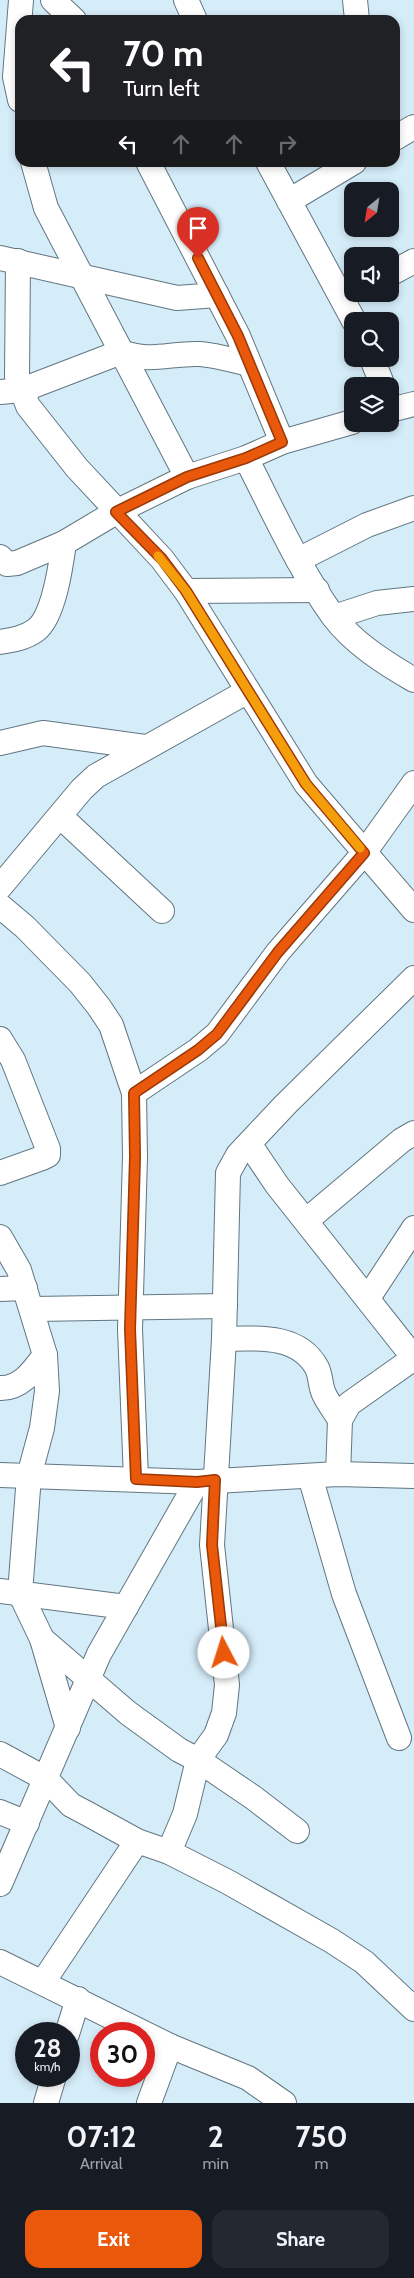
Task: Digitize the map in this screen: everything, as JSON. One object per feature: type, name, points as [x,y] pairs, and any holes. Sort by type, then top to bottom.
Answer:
[{"type":"street","points":[[19,15],[21,0]]},
{"type":"street","points":[[53,0],[69,15]]},
{"type":"street","points":[[186,0],[193,15]]},
{"type":"street","points":[[355,0],[356,15]]},
{"type":"street","points":[[12,77],[15,51]]},
{"type":"street","points":[[34,167],[46,208],[187,477]]},
{"type":"street","points":[[151,167],[217,294],[282,442]]},
{"type":"street","points":[[271,167],[288,201],[344,291]]},
{"type":"street","points":[[288,201],[346,167]]},
{"type":"street","points":[[11,391],[17,377],[9,260],[177,298],[217,294]]},
{"type":"street","points":[[399,269],[414,261]]},
{"type":"street","points":[[11,391],[121,352],[134,357],[150,358],[179,354],[198,354],[249,364]]},
{"type":"street","points":[[11,391],[36,415],[116,512],[156,553],[186,591],[306,784],[414,910]]},
{"type":"street","points":[[0,557],[7,564],[17,563],[64,543],[116,512],[187,477],[246,458],[282,442],[344,424]]},
{"type":"street","points":[[246,458],[298,560],[334,617],[373,654],[414,680]]},
{"type":"street","points":[[298,560],[367,524],[414,508]]},
{"type":"street","points":[[0,642],[23,638],[38,629],[46,617],[64,543]]},
{"type":"street","points":[[186,591],[317,590]]},
{"type":"street","points":[[334,617],[377,603],[414,599]]},
{"type":"street","points":[[0,887],[82,789],[96,776],[248,691]]},
{"type":"street","points":[[0,743],[43,733],[145,747]]},
{"type":"street","points":[[134,1093],[198,1050],[217,1034],[278,952],[406,808],[414,783]]},
{"type":"street","points":[[60,816],[162,911]]},
{"type":"street","points":[[0,906],[25,927],[66,969],[99,1007],[111,1025],[134,1093],[136,1123],[130,1246],[130,1329],[136,1479]]},
{"type":"street","points":[[169,1852],[185,1814],[198,1760],[216,1735],[224,1713],[227,1685],[206,1481],[224,1339],[228,1172],[238,1155],[250,1145],[285,1105],[414,978]]},
{"type":"street","points":[[0,1039],[13,1060],[48,1149],[48,1155],[0,1173]]},
{"type":"street","points":[[307,1220],[402,1140],[414,1133]]},
{"type":"street","points":[[250,1145],[277,1185],[307,1220],[414,1358],[349,1404],[340,1420],[338,1474]]},
{"type":"street","points":[[368,1298],[414,1228]]},
{"type":"street","points":[[0,1237],[19,1270],[45,1355],[46,1400],[42,1428],[29,1476],[10,1592],[42,1639],[89,1680],[136,1718],[297,1831]]},
{"type":"street","points":[[0,1289],[29,1299],[131,1308],[225,1306]]},
{"type":"street","points":[[224,1339],[265,1338],[282,1341],[299,1349],[311,1358],[319,1370],[323,1393],[340,1420]]},
{"type":"street","points":[[0,1388],[18,1384],[32,1374],[45,1355]]},
{"type":"street","points":[[0,1475],[206,1481],[338,1474],[414,1476]]},
{"type":"street","points":[[310,1476],[344,1594],[399,1738]]},
{"type":"street","points":[[0,1884],[99,1654],[126,1607],[206,1481]]},
{"type":"street","points":[[10,1592],[126,1607]]},
{"type":"street","points":[[42,1639],[68,1728]]},
{"type":"street","points":[[0,1754],[46,1779],[72,1805],[137,1841],[169,1852],[283,1912],[348,1951],[364,1962],[414,2009]]},
{"type":"street","points":[[0,1812],[27,1823]]},
{"type":"street","points":[[43,1982],[137,1841]]},
{"type":"street","points":[[0,1962],[170,2046],[248,2078],[284,2103]]},
{"type":"street","points":[[71,2022],[78,2000]]},
{"type":"street","points":[[149,2103],[170,2046]]},
{"type":"street","points":[[46,2103],[51,2087]]},
{"type":"slow traffic","points":[[158,556],[186,591],[306,784],[360,848]]},
{"type":"route","points":[[198,258],[238,336],[282,442],[260,453],[187,477],[146,499],[116,512],[162,559],[186,591],[306,784],[364,853],[278,952],[217,1034],[198,1050],[174,1064],[134,1093],[136,1123],[130,1246],[130,1329],[136,1479],[197,1482],[215,1480],[212,1545],[224,1653]]}]
